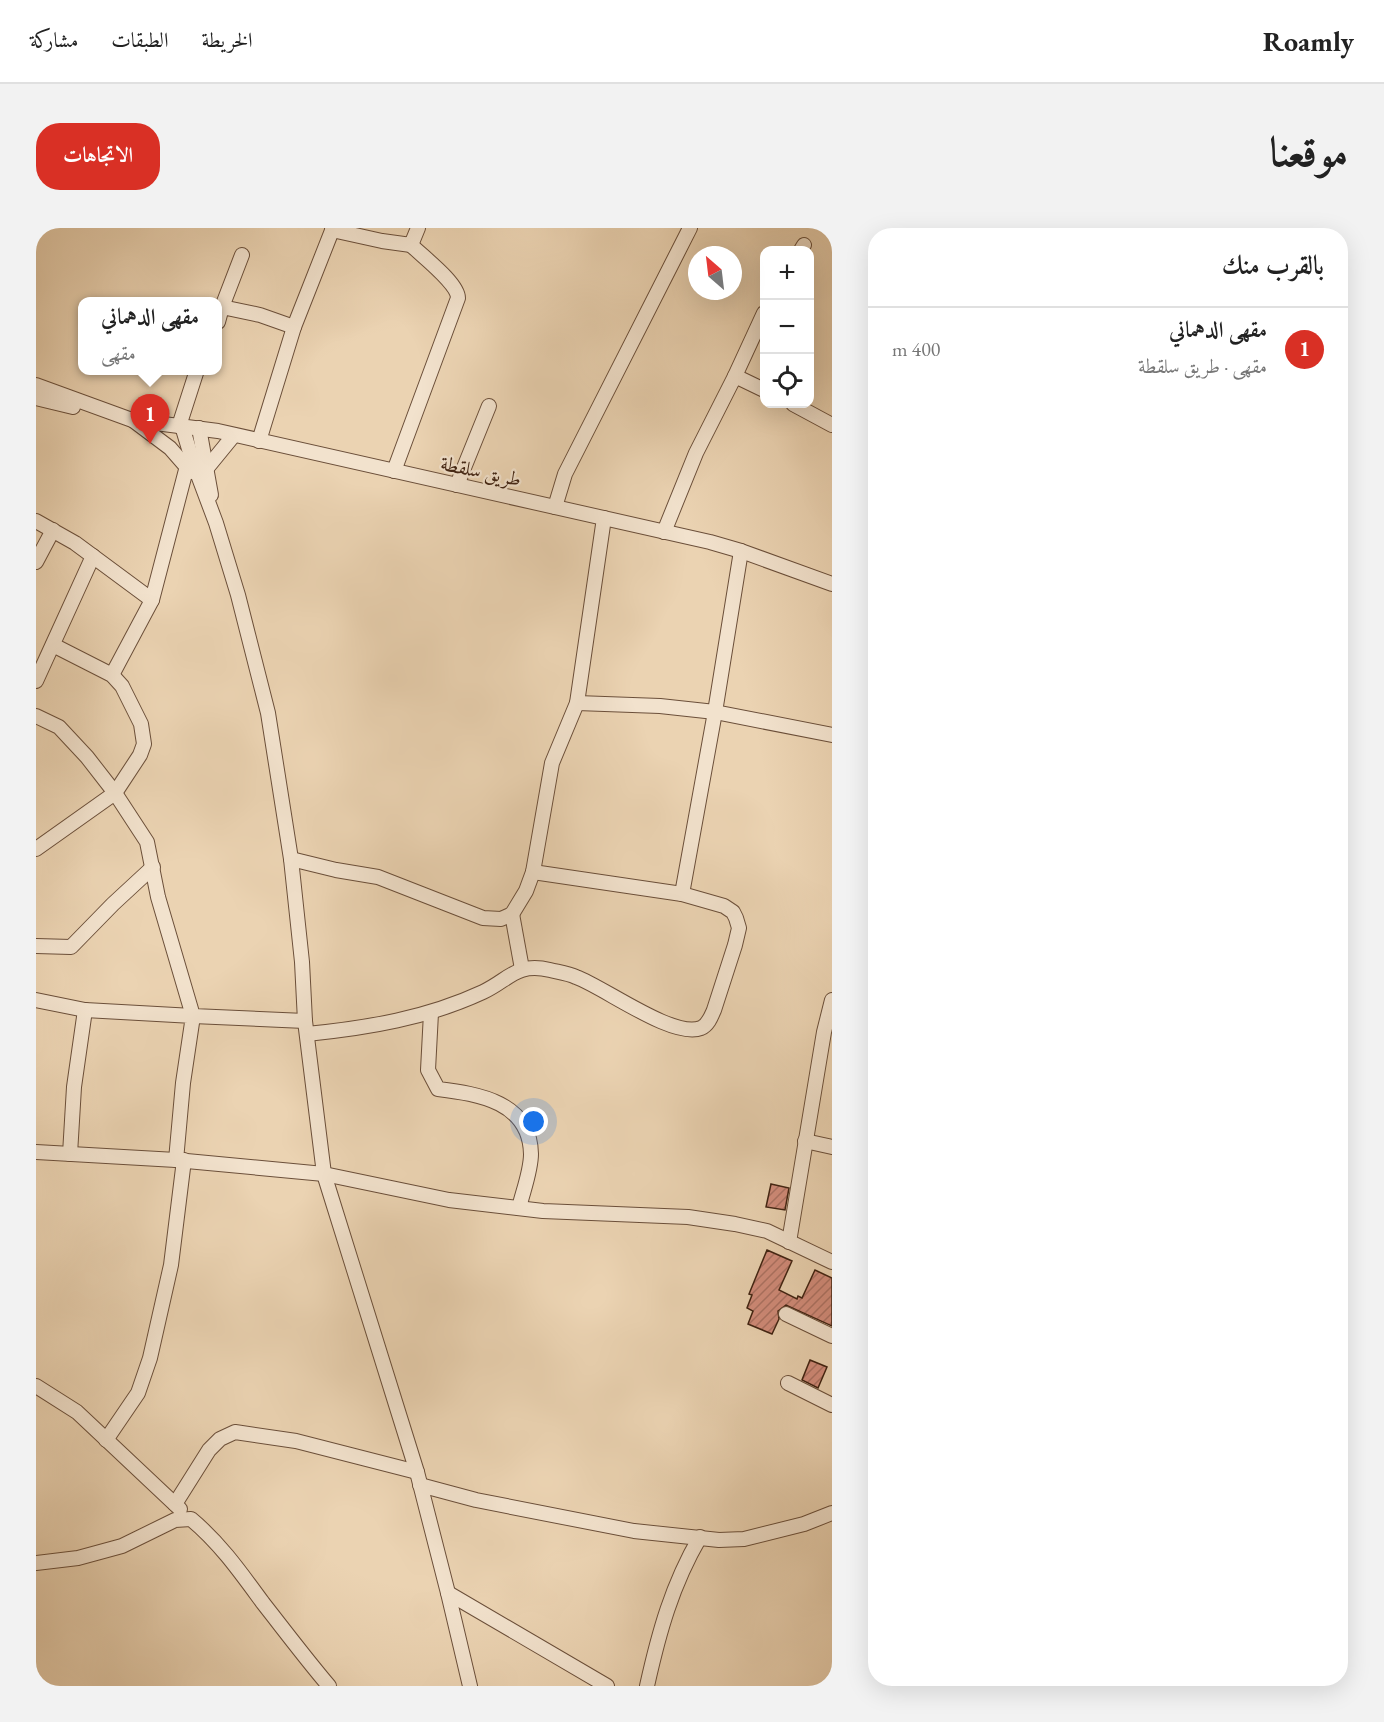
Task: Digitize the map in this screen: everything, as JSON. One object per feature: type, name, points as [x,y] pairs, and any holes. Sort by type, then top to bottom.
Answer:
[{"type":"street","points":[[411,245],[418,228]]},
{"type":"street","points":[[555,507],[565,474],[690,228]]},
{"type":"street","points":[[259,441],[294,327],[332,229],[411,245],[452,284],[458,293],[458,298],[394,471]]},
{"type":"street","points":[[242,255],[222,307],[260,315],[294,327]]},
{"type":"street","points":[[664,532],[696,453],[760,324]]},
{"type":"street","points":[[195,375],[180,426],[216,523],[252,645],[268,713],[291,859],[306,1027],[324,1174],[418,1479],[470,1686]]},
{"type":"street","points":[[735,376],[760,388]]},
{"type":"street","name":"طريق سلقطة","points":[[36,385],[117,416]]},
{"type":"street","name":"طريق سلقطة","points":[[36,398],[132,420],[199,428],[234,435],[664,532],[741,551],[832,584]]},
{"type":"street","points":[[457,485],[489,406]]},
{"type":"street","points":[[800,408],[832,425]]},
{"type":"street","points":[[132,420],[170,448],[187,466],[203,490]]},
{"type":"street","points":[[199,428],[216,523]]},
{"type":"street","points":[[207,468],[234,435]]},
{"type":"street","points":[[112,675],[152,600],[187,466]]},
{"type":"street","points":[[291,859],[378,877],[483,918],[501,919],[512,914],[526,891],[533,872],[552,763],[577,703],[604,518]]},
{"type":"street","points":[[36,521],[75,543],[152,600]]},
{"type":"street","points":[[36,562],[53,530]]},
{"type":"street","points":[[682,894],[741,551]]},
{"type":"street","points":[[36,681],[93,556]]},
{"type":"street","points":[[36,849],[115,793],[140,755],[144,744],[141,724],[122,686],[112,675],[53,645]]},
{"type":"street","points":[[577,703],[660,706],[715,712],[832,735]]},
{"type":"street","points":[[36,716],[58,727],[87,757],[115,793],[147,842],[158,897],[193,1016],[183,1083],[180,1160],[171,1265],[150,1358],[138,1393],[106,1440]]},
{"type":"street","points":[[36,946],[70,947],[153,867]]},
{"type":"street","points":[[36,1000],[85,1010],[193,1016],[306,1027],[369,1028],[431,1013],[486,991],[522,969],[546,969],[576,976],[643,1014],[681,1027],[691,1029],[702,1027],[710,1020],[738,928],[733,912],[724,906],[682,894],[533,872]]},
{"type":"street","points":[[512,914],[522,969]]},
{"type":"street","points":[[789,1242],[804,1141],[832,1000]]},
{"type":"street","points":[[70,1154],[74,1087],[85,1010]]},
{"type":"street","points":[[431,1013],[428,1070],[438,1089],[494,1100],[509,1109],[529,1135],[531,1156],[519,1208]]},
{"type":"street","points":[[804,1141],[832,1147]]},
{"type":"street","points":[[36,1152],[180,1160],[324,1174],[438,1198],[519,1208],[630,1216],[688,1217],[756,1229],[832,1262]]},
{"type":"street","points":[[786,1314],[832,1336]]},
{"type":"street","points":[[788,1383],[832,1405]]},
{"type":"street","points":[[36,1386],[77,1412],[207,1532],[329,1686]]},
{"type":"street","points":[[175,1504],[209,1450],[220,1439],[235,1432],[296,1441],[418,1479],[476,1500],[634,1531],[719,1540],[744,1539],[804,1524],[832,1514]]},
{"type":"street","points":[[36,1563],[78,1558],[122,1546],[175,1520],[191,1519]]},
{"type":"street","points":[[646,1686],[682,1568],[700,1537]]},
{"type":"street","points":[[448,1593],[607,1686]]},
{"type":"building","points":[[771,1184],[789,1188],[785,1210],[766,1207]]},
{"type":"building","points":[[767,1250],[792,1261],[779,1290],[797,1299],[798,1296],[802,1298],[815,1270],[832,1278],[832,1326],[786,1305],[778,1311],[779,1319],[772,1334],[748,1324],[753,1311],[747,1308],[752,1295],[749,1294]]},
{"type":"building","points":[[810,1360],[827,1367],[818,1388],[802,1380]]},
{"type":"place","name":"مقهى الدهماني","points":[[150,444]]}]
